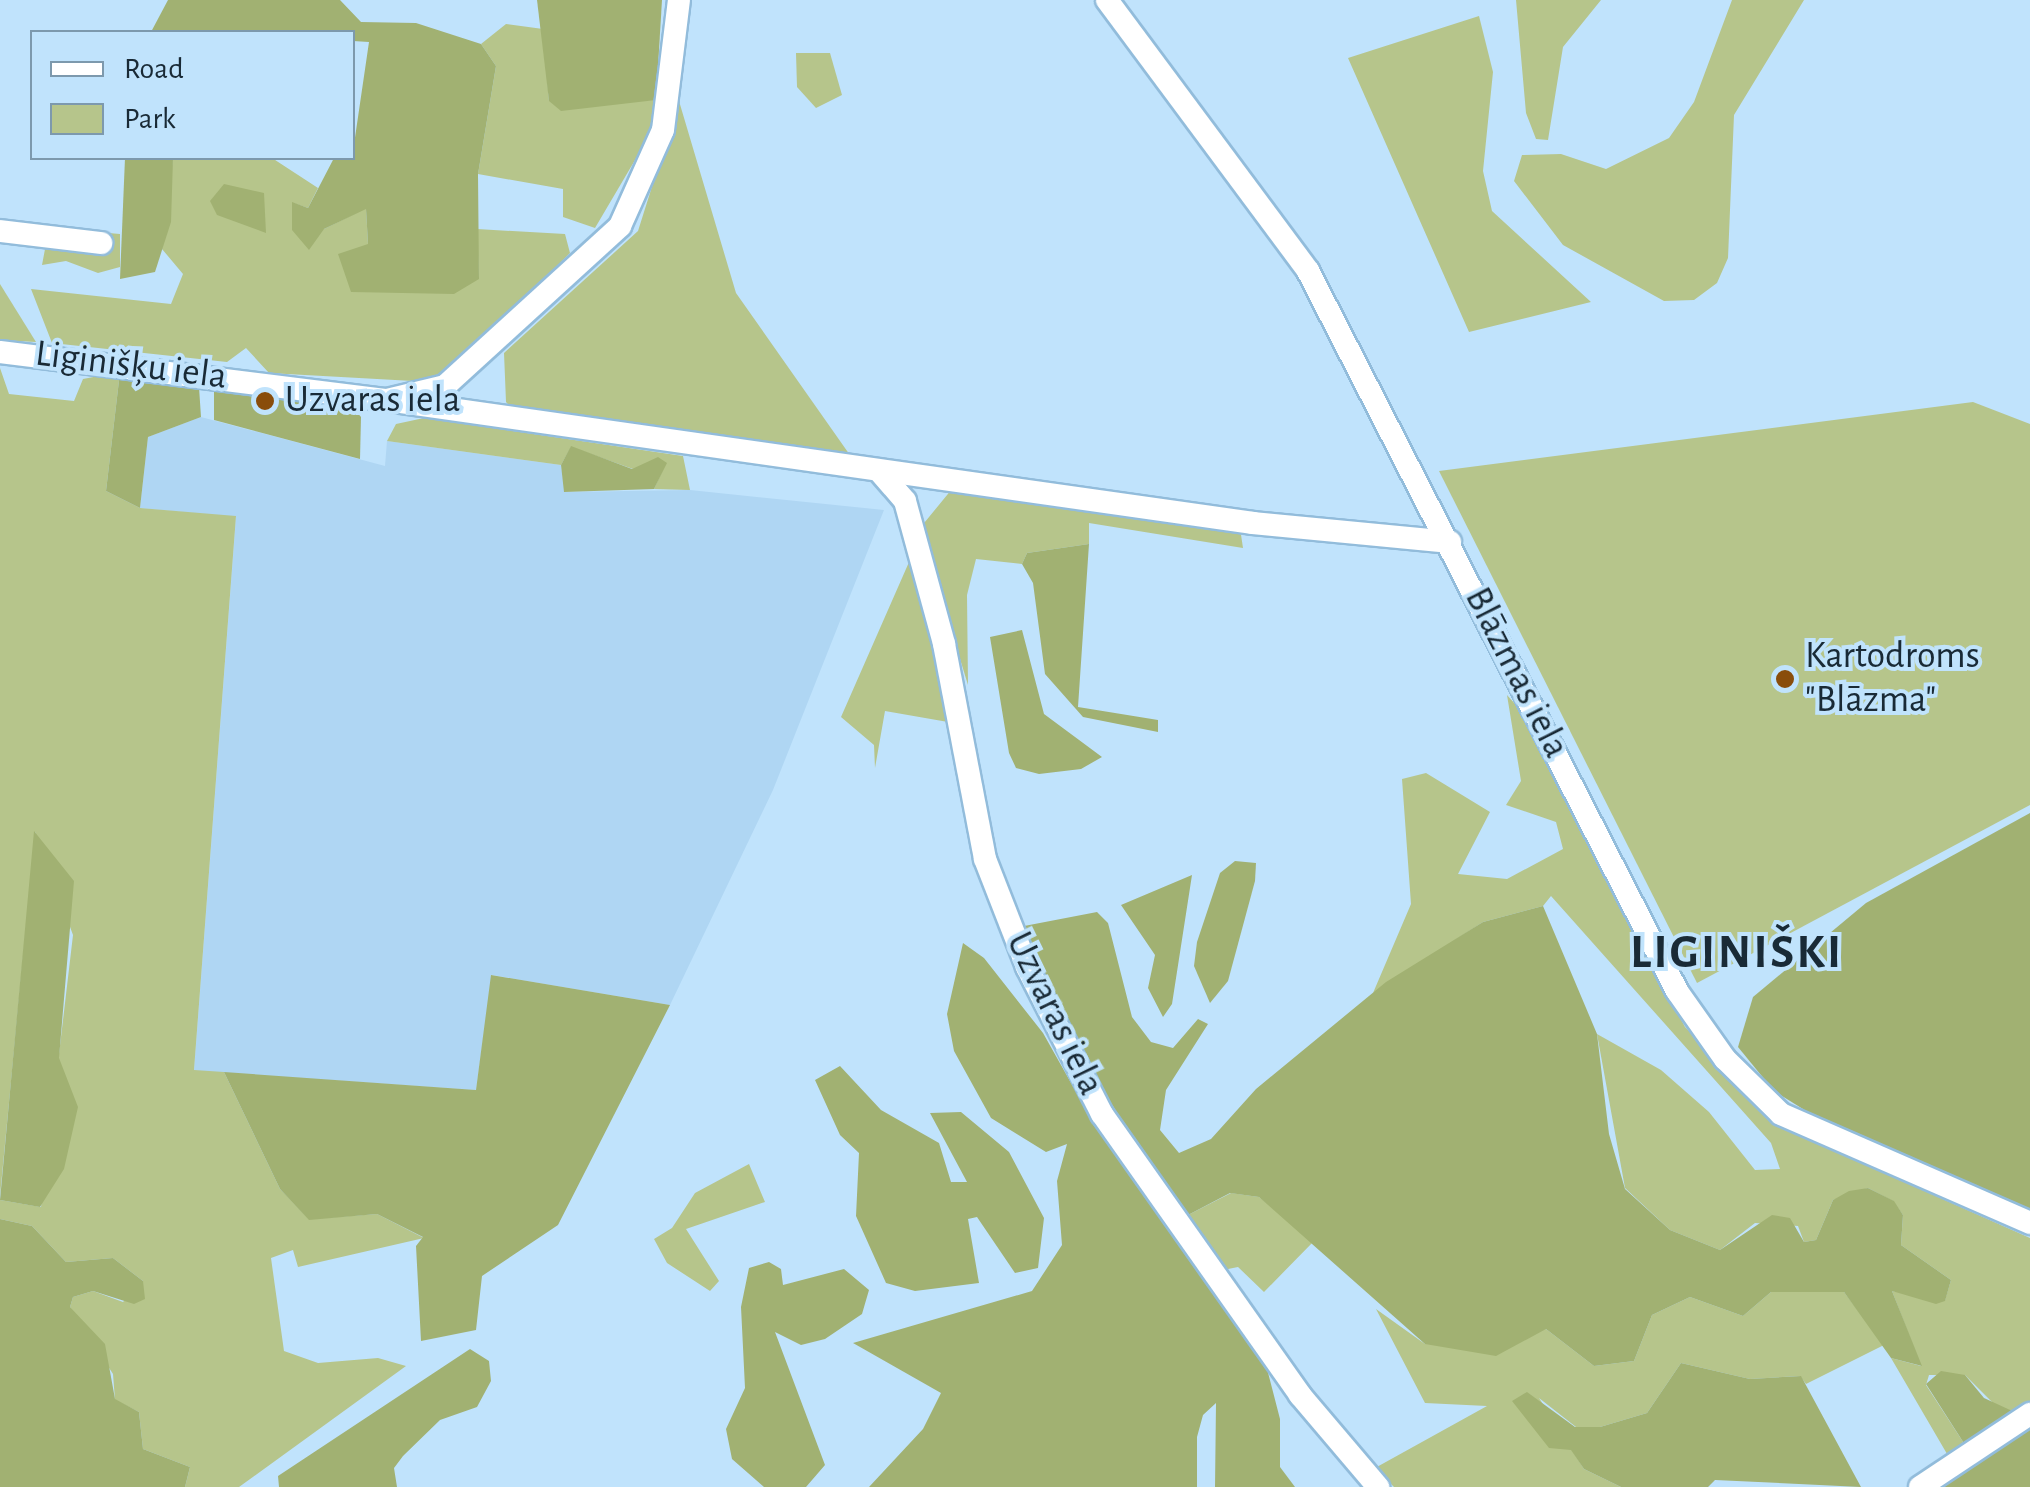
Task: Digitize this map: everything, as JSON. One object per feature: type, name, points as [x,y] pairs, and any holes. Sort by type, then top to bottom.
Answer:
[{"type":"street","name":"Liginišķu iela","points":[[0,352],[387,400],[422,395],[461,374],[620,226],[663,130],[678,0]]},
{"type":"street","name":"Blāzmas iela","points":[[1107,0],[1308,272],[1678,990],[1741,1080],[1781,1114],[2030,1223]]},
{"type":"street","points":[[0,231],[101,243]]},
{"type":"street","points":[[387,400],[880,472],[1450,542]]},
{"type":"street","name":"Uzvaras iela","points":[[880,472],[905,502],[944,644],[985,860],[1034,984],[1102,1114],[1312,1411],[1378,1487]]},
{"type":"street","points":[[1920,1487],[2030,1414]]},
{"type":"shaded area","points":[[201,417],[385,466],[387,441],[561,465],[565,492],[690,490],[884,510],[773,790],[670,1005],[492,975],[476,1090],[194,1071],[236,517],[140,508],[148,437]]},
{"type":"green space","points":[[168,0],[340,0],[361,22],[416,23],[481,44],[496,66],[478,174],[479,279],[454,294],[351,292],[338,254],[368,244],[366,209],[324,229],[309,250],[292,230],[292,202],[308,208],[333,160],[355,160],[369,42],[355,41],[355,30],[152,30]]},
{"type":"green space","points":[[537,0],[662,0],[656,100],[561,111],[549,101]]},
{"type":"green space","points":[[1516,0],[1601,0],[1563,47],[1548,140],[1536,139],[1526,113]]},
{"type":"green space","points":[[1732,0],[1804,0],[1734,115],[1728,258],[1717,283],[1694,300],[1664,301],[1563,245],[1514,181],[1522,155],[1561,154],[1606,169],[1669,138],[1694,102]]},
{"type":"green space","points":[[1479,16],[1493,72],[1483,171],[1492,211],[1591,302],[1469,332],[1348,58]]},
{"type":"green space","points":[[506,24],[543,29],[549,101],[656,100],[648,138],[595,228],[563,217],[563,189],[478,174],[496,66],[481,44]]},
{"type":"green space","points":[[796,53],[830,53],[842,95],[816,108],[797,87]]},
{"type":"green space","points":[[679,101],[736,293],[852,458],[514,411],[506,402],[504,353],[638,231]]},
{"type":"green space","points":[[125,160],[173,160],[171,222],[155,272],[120,279]]},
{"type":"green space","points":[[173,160],[275,160],[318,188],[308,208],[293,203],[324,229],[366,208],[368,244],[479,279],[477,229],[565,234],[570,253],[452,372],[431,382],[269,373],[246,348],[227,362],[52,343],[31,289],[171,304],[183,274],[162,249]]},
{"type":"green space","points":[[224,184],[264,193],[266,233],[217,215],[210,201]]},
{"type":"green space","points":[[49,228],[120,234],[120,267],[98,273],[66,261],[42,265]]},
{"type":"green space","points":[[0,284],[36,342],[0,340]]},
{"type":"green space","points":[[0,368],[9,394],[74,401],[83,379],[120,372],[106,491],[140,508],[236,516],[194,1070],[224,1072],[280,1189],[309,1219],[377,1214],[424,1238],[298,1267],[293,1250],[271,1258],[284,1351],[318,1363],[378,1358],[406,1366],[239,1487],[185,1487],[190,1467],[143,1449],[139,1412],[115,1400],[113,1374],[70,1307],[73,1297],[93,1291],[123,1302],[143,1281],[113,1258],[66,1262],[32,1226],[0,1219],[0,1200],[41,1207],[73,935],[35,832],[0,1196]]},
{"type":"green space","points":[[120,372],[199,387],[201,417],[148,437],[140,508],[106,491]]},
{"type":"green space","points":[[214,391],[351,405],[361,417],[360,459],[214,420]]},
{"type":"green space","name":"Kartodroms \"Blāzma\"","points":[[1973,402],[2030,424],[2030,805],[1697,983],[1439,471]]},
{"type":"green space","points":[[424,418],[683,456],[690,490],[654,489],[666,463],[633,469],[571,447],[561,465],[387,441],[396,424]]},
{"type":"green space","points":[[571,446],[632,469],[658,457],[667,463],[654,489],[564,492],[561,465]]},
{"type":"green space","points":[[952,489],[1240,528],[1243,548],[1089,523],[1089,544],[1027,553],[1022,564],[976,559],[967,595],[968,685],[920,528]]},
{"type":"green space","points":[[1089,544],[1078,707],[1158,720],[1158,732],[1083,717],[1045,674],[1033,583],[1022,564],[1027,553]]},
{"type":"green space","points":[[913,553],[948,722],[885,711],[875,768],[874,745],[841,717]]},
{"type":"green space","points":[[1022,630],[1044,714],[1102,757],[1081,769],[1039,774],[1016,768],[1009,753],[990,637]]},
{"type":"green space","points":[[1507,695],[1525,715],[1685,1027],[1788,1130],[2030,1238],[2030,1409],[2021,1415],[1994,1404],[1965,1375],[1929,1375],[1926,1385],[1967,1448],[1950,1459],[1891,1358],[1921,1366],[1892,1291],[1945,1300],[1951,1280],[1901,1245],[1903,1215],[1893,1201],[1868,1188],[1833,1200],[1816,1240],[1804,1242],[1798,1226],[1755,1223],[1720,1250],[1670,1230],[1625,1188],[1597,1034],[1661,1070],[1709,1112],[1755,1170],[1780,1169],[1771,1143],[1551,896],[1543,906],[1483,922],[1373,993],[1411,904],[1402,779],[1426,773],[1490,812],[1458,874],[1507,879],[1563,849],[1556,822],[1506,805],[1521,781]]},
{"type":"green space","points":[[2030,813],[2030,1213],[1819,1119],[1774,1091],[1738,1047],[1753,997],[1866,903]]},
{"type":"green space","points":[[34,831],[74,881],[59,1058],[78,1107],[64,1169],[40,1207],[0,1200]]},
{"type":"green space","points":[[1235,861],[1256,863],[1255,881],[1228,981],[1210,1003],[1194,966],[1197,942],[1220,873]]},
{"type":"green space","points":[[1192,875],[1172,1004],[1163,1017],[1148,988],[1155,955],[1121,905]]},
{"type":"green space","points":[[1543,906],[1597,1034],[1609,1134],[1625,1189],[1670,1230],[1720,1250],[1772,1215],[1790,1218],[1804,1242],[1816,1240],[1833,1200],[1849,1191],[1868,1188],[1894,1201],[1903,1215],[1901,1245],[1951,1280],[1945,1301],[1936,1304],[1892,1291],[1922,1366],[1891,1358],[1844,1292],[1771,1292],[1743,1316],[1690,1297],[1652,1315],[1634,1361],[1594,1366],[1546,1329],[1496,1356],[1425,1344],[1259,1197],[1230,1193],[1188,1215],[1107,1104],[1019,927],[1097,912],[1108,923],[1132,1017],[1151,1042],[1173,1048],[1198,1019],[1208,1024],[1166,1090],[1160,1130],[1179,1153],[1211,1139],[1256,1089],[1386,982],[1483,922]]},
{"type":"green space","points":[[963,943],[984,958],[1043,1033],[1084,1106],[1265,1361],[1280,1419],[1280,1467],[1295,1487],[1215,1487],[1216,1403],[1203,1415],[1197,1437],[1197,1487],[869,1487],[923,1429],[941,1393],[853,1343],[1032,1291],[1062,1245],[1057,1181],[1067,1144],[1046,1152],[991,1118],[954,1051],[947,1014]]},
{"type":"green space","points":[[491,975],[670,1005],[558,1225],[482,1276],[476,1330],[421,1341],[416,1246],[423,1237],[377,1214],[309,1220],[280,1189],[224,1072],[476,1090]]},
{"type":"green space","points":[[840,1066],[881,1110],[939,1143],[951,1182],[967,1182],[930,1113],[961,1112],[1009,1152],[1044,1218],[1038,1268],[1015,1273],[977,1217],[968,1219],[979,1283],[915,1291],[886,1283],[856,1216],[859,1153],[840,1135],[815,1080]]},
{"type":"green space","points":[[749,1164],[765,1202],[686,1229],[719,1281],[710,1291],[667,1263],[654,1239],[672,1228],[695,1193]]},
{"type":"green space","points":[[1231,1193],[1259,1197],[1315,1240],[1264,1292],[1238,1267],[1223,1270],[1188,1215]]},
{"type":"green space","points":[[0,1219],[32,1226],[66,1262],[113,1258],[143,1281],[145,1299],[134,1304],[93,1291],[73,1297],[70,1307],[105,1344],[115,1399],[139,1412],[143,1449],[190,1467],[185,1487],[0,1487]]},
{"type":"green space","points":[[769,1262],[781,1269],[783,1285],[844,1269],[869,1290],[862,1314],[825,1339],[801,1345],[775,1332],[825,1465],[806,1487],[764,1487],[732,1459],[726,1429],[745,1388],[741,1307],[749,1268]]},
{"type":"green space","points":[[1771,1292],[1844,1292],[1884,1345],[1806,1384],[1800,1376],[1750,1379],[1681,1363],[1647,1413],[1600,1427],[1576,1427],[1539,1398],[1584,1469],[1621,1487],[1394,1487],[1375,1468],[1487,1406],[1425,1403],[1376,1309],[1425,1344],[1546,1329],[1594,1366],[1634,1361],[1652,1315],[1690,1297],[1743,1316]]},
{"type":"green space","points":[[470,1349],[489,1361],[491,1381],[477,1407],[440,1420],[403,1456],[394,1468],[397,1487],[279,1487],[278,1476]]},
{"type":"green space","points":[[1681,1363],[1750,1379],[1801,1376],[1861,1487],[1715,1480],[1708,1487],[1621,1487],[1584,1469],[1571,1450],[1549,1448],[1512,1401],[1527,1392],[1575,1427],[1600,1427],[1647,1413]]},
{"type":"green space","points":[[1941,1371],[1965,1375],[1984,1398],[2021,1415],[1967,1448],[1926,1384]]},
{"type":"green space","points":[[2030,1425],[2030,1487],[1931,1487]]},
{"type":"place","name":"Uzvaras iela","points":[[265,401]]},
{"type":"place","name":"Kartodroms \"Blāzma\"","points":[[1785,679]]},
{"type":"district","name":"LIGINIŠKI","points":[[1737,954]]}]
